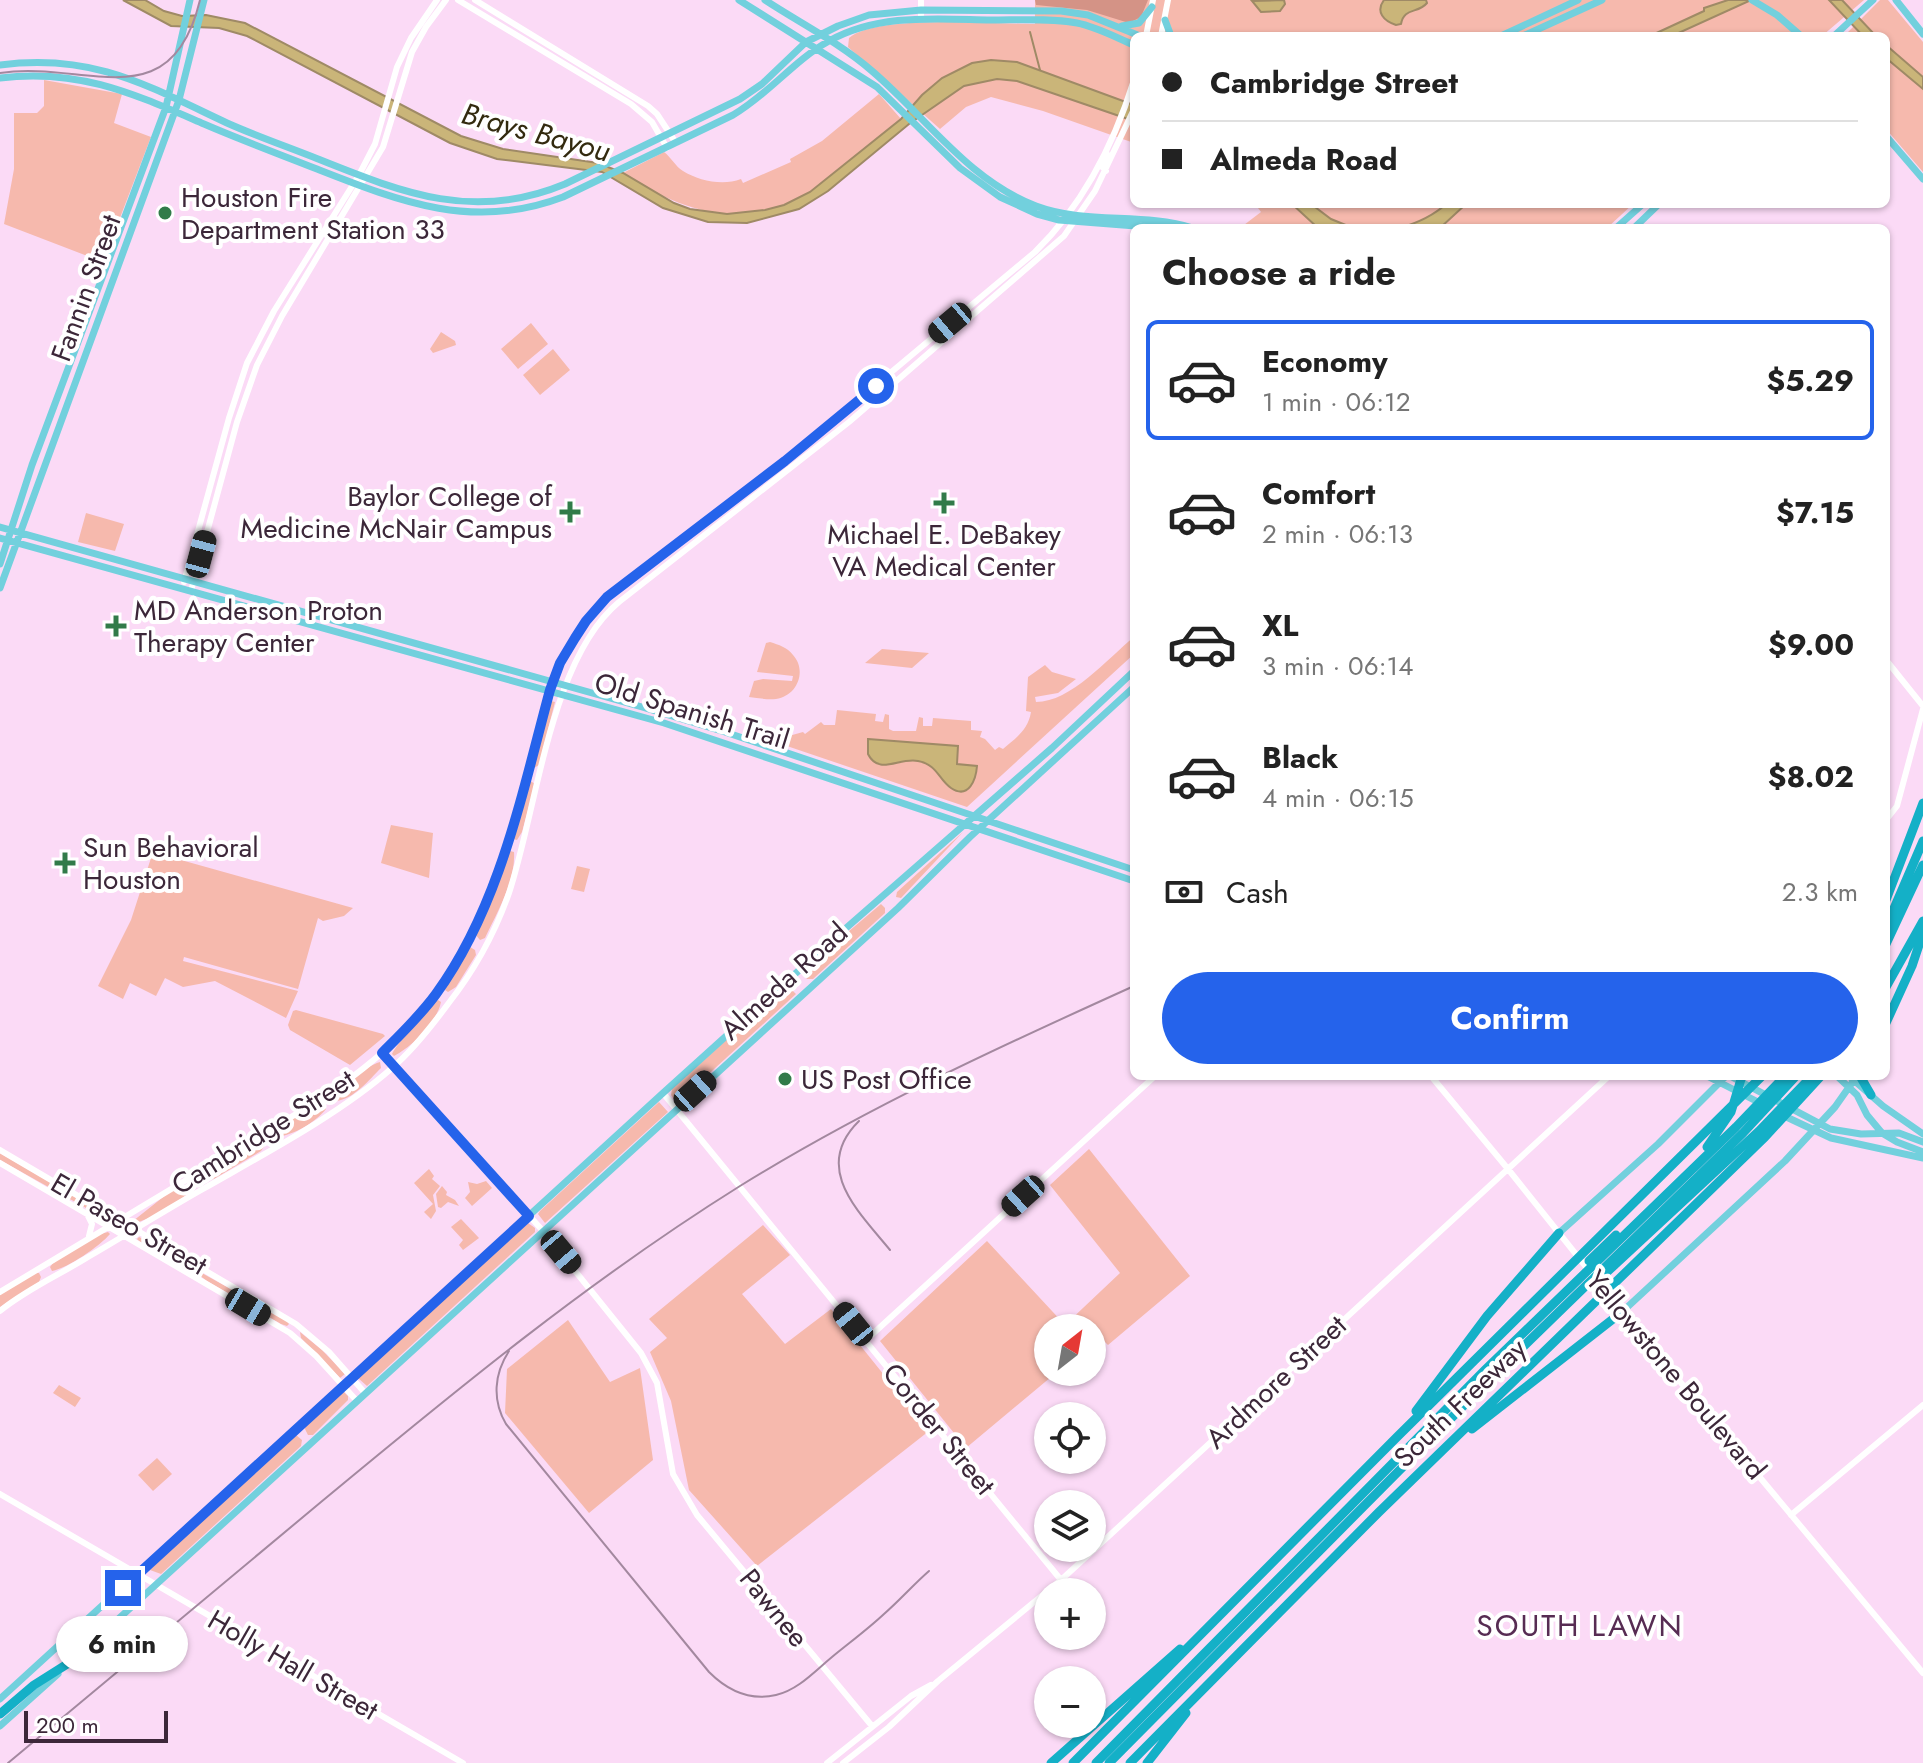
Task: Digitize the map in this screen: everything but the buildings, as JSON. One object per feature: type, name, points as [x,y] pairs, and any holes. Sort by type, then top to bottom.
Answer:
[{"type":"highway","points":[[1890,890],[1923,803]]},
{"type":"highway","points":[[1890,918],[1923,841]]},
{"type":"highway","points":[[1890,878],[1905,854]]},
{"type":"highway","points":[[1890,935],[1923,865]]},
{"type":"highway","points":[[1890,980],[1923,921]]},
{"type":"highway","points":[[1890,1014],[1923,933]]},
{"type":"highway","points":[[1488,1373],[1520,1330],[1715,1139],[1731,1112],[1731,1080]]},
{"type":"highway","name":"South Freeway","points":[[1073,1763],[1758,1080]]},
{"type":"highway","points":[[1096,1763],[1781,1080]]},
{"type":"highway","points":[[1109,1763],[1488,1373],[1743,1133],[1792,1080]]},
{"type":"highway","points":[[1488,1373],[1711,1176],[1808,1080]]},
{"type":"highway","name":"South Freeway","points":[[1130,1763],[1426,1466],[1765,1137],[1817,1080]]},
{"type":"highway","points":[[1853,1080],[1871,1095]]},
{"type":"highway","points":[[1397,1437],[1487,1316],[1559,1233]]},
{"type":"highway","points":[[1426,1466],[1619,1308]]},
{"type":"highway","points":[[1051,1763],[1237,1599]]},
{"type":"highway","points":[[0,1714],[34,1685],[72,1661]]},
{"type":"highway","points":[[1147,1763],[1210,1682]]},
{"type":"main road","name":"Fannin Street","points":[[16,532],[32,465],[166,107],[190,0]]},
{"type":"main road","name":"Fannin Street","points":[[0,564],[8,540],[16,532],[179,100],[204,0]]},
{"type":"main road","points":[[739,0],[895,98]]},
{"type":"main road","points":[[765,0],[846,51],[931,133],[977,173],[1004,191],[1067,218],[1130,225]]},
{"type":"main road","points":[[1510,32],[1578,0]]},
{"type":"main road","points":[[1532,32],[1602,0]]},
{"type":"main road","points":[[1752,0],[1772,11],[1796,32]]},
{"type":"main road","points":[[1896,0],[1923,34]]},
{"type":"main road","points":[[1838,32],[1871,2]]},
{"type":"main road","points":[[1118,26],[1139,23],[1153,4]]},
{"type":"main road","points":[[442,210],[444,205],[540,195],[570,182],[750,93],[806,42],[869,15],[921,10],[1077,13],[1133,32]]},
{"type":"main road","points":[[0,78],[43,75],[85,80],[121,89],[358,185],[413,204],[470,213],[521,210],[543,205],[582,188],[667,148],[757,100],[829,41],[850,31],[887,21],[1031,20],[1087,26],[1130,43]]},
{"type":"main road","points":[[1165,20],[1170,32]]},
{"type":"main road","points":[[846,51],[850,31]]},
{"type":"main road","points":[[0,65],[38,62],[78,64],[130,78],[247,131],[362,177],[416,195],[471,202]]},
{"type":"main road","points":[[243,140],[247,131]]},
{"type":"main road","points":[[1890,141],[1923,179]]},
{"type":"main road","points":[[413,204],[416,195]]},
{"type":"main road","points":[[1620,224],[1638,208]]},
{"type":"main road","points":[[1638,224],[1655,208]]},
{"type":"main road","points":[[1078,219],[1147,218],[1171,224]]},
{"type":"main road","name":"Old Spanish Trail","points":[[0,527],[444,662],[562,694],[640,711],[810,761],[1130,869]]},
{"type":"main road","name":"Fannin Street","points":[[0,588],[8,540]]},
{"type":"main road","name":"Old Spanish Trail","points":[[8,540],[565,685],[807,771],[1130,880]]},
{"type":"main road","points":[[94,564],[97,554]]},
{"type":"main road","points":[[444,662],[446,652]]},
{"type":"main road","name":"Almeda Road","points":[[0,1726],[156,1584],[305,1435],[343,1386],[663,1093],[976,816],[1130,675]]},
{"type":"main road","name":"Almeda Road","points":[[0,1699],[139,1574],[305,1435],[357,1401],[898,908],[980,827],[1130,691]]},
{"type":"main road","points":[[807,771],[810,761]]},
{"type":"main road","points":[[882,795],[884,785]]},
{"type":"main road","points":[[1051,852],[1055,843]]},
{"type":"main road","points":[[1079,862],[1083,853]]},
{"type":"main road","points":[[1111,873],[1113,863]]},
{"type":"main road","points":[[885,894],[898,908]]},
{"type":"main road","points":[[793,976],[807,990]]},
{"type":"main road","points":[[1708,1080],[1709,1093]]},
{"type":"main road","points":[[1559,1233],[1658,1144],[1709,1093],[1729,1080]]},
{"type":"main road","points":[[1733,1080],[1831,1138],[1923,1155]]},
{"type":"main road","points":[[1619,1308],[1816,1128],[1851,1080]]},
{"type":"main road","points":[[1853,1080],[1882,1133],[1923,1155]]},
{"type":"main road","points":[[1871,1095],[1923,1134]]},
{"type":"main road","points":[[1816,1128],[1851,1133],[1899,1133],[1923,1142]]},
{"type":"main road","points":[[123,1588],[132,1588],[135,1603]]},
{"type":"street","points":[[188,585],[257,365],[379,145],[409,50],[437,0]]},
{"type":"street","points":[[409,50],[446,0]]},
{"type":"street","points":[[458,0],[645,114],[667,148]]},
{"type":"street","points":[[475,0],[648,106],[676,143]]},
{"type":"street","points":[[921,0],[921,19]]},
{"type":"street","points":[[931,0],[931,19]]},
{"type":"street","points":[[1162,32],[1168,0]]},
{"type":"street","points":[[1144,32],[1153,4]]},
{"type":"street","points":[[505,27],[509,20]]},
{"type":"street","points":[[564,64],[568,56]]},
{"type":"street","points":[[573,70],[578,62]]},
{"type":"street","name":"Cambridge Street","points":[[0,1292],[326,1096],[382,1053],[410,1026],[437,992],[483,910],[553,682],[575,638],[599,604],[841,415],[1035,252],[1067,218],[1106,151],[1130,91]]},
{"type":"street","name":"Cambridge Street","points":[[0,1311],[50,1278],[356,1097],[394,1067],[451,1001],[485,948],[509,891],[565,685],[585,643],[607,611],[849,422],[1027,268],[1078,219],[1106,171],[1130,119]]},
{"type":"street","points":[[1106,151],[1108,158],[1103,168],[1106,171]]},
{"type":"street","points":[[188,585],[229,418],[247,363],[274,311],[334,216],[358,185]]},
{"type":"street","points":[[317,258],[316,252],[334,216]]},
{"type":"street","points":[[599,604],[607,611]]},
{"type":"street","points":[[1890,665],[1923,708],[1897,806],[1890,815]]},
{"type":"street","points":[[505,844],[521,847]]},
{"type":"street","points":[[437,992],[451,1001]]},
{"type":"street","name":"Pawnee","points":[[382,1053],[543,1231],[625,1331],[657,1383],[663,1406],[667,1448],[679,1488],[697,1515],[872,1726]]},
{"type":"street","points":[[866,1340],[1151,1080]]},
{"type":"street","name":"Yellowstone Boulevard","points":[[1434,1080],[1619,1308],[1923,1673]]},
{"type":"street","name":"Ardmore Street","points":[[1063,1578],[1605,1080]]},
{"type":"street","name":"Corder Street","points":[[663,1093],[1059,1578]]},
{"type":"street","points":[[326,1096],[334,1110]]},
{"type":"street","name":"El Paseo Street","points":[[0,1150],[296,1324],[316,1339],[365,1393]]},
{"type":"street","name":"El Paseo Street","points":[[0,1163],[290,1333],[357,1401]]},
{"type":"street","points":[[196,1175],[203,1189]]},
{"type":"street","points":[[84,1211],[92,1224],[88,1237]]},
{"type":"street","points":[[152,1219],[154,1238]]},
{"type":"street","points":[[192,1274],[198,1264]]},
{"type":"street","points":[[42,1266],[50,1278]]},
{"type":"street","points":[[290,1333],[296,1324]]},
{"type":"street","points":[[1791,1515],[1923,1405]]},
{"type":"street","name":"Holly Hall Street","points":[[0,1494],[463,1763]]},
{"type":"street","name":"Ardmore Street","points":[[843,1763],[1034,1602]]},
{"type":"street","name":"Ardmore Street","points":[[827,1763],[911,1696],[938,1681]]},
{"type":"shaded area","points":[[123,0],[145,0],[164,11],[182,16],[206,15],[245,23],[461,136],[503,149],[598,163],[623,173],[674,203],[690,209],[727,214],[784,205],[810,192],[901,119],[942,78],[972,63],[991,60],[1017,62],[1130,104],[1130,120],[1017,81],[997,79],[964,86],[909,124],[828,191],[799,209],[747,223],[708,222],[663,208],[602,172],[497,159],[450,143],[247,36],[219,28],[171,26]]},
{"type":"shaded area","points":[[1035,0],[1864,0],[1827,32],[1130,32],[1130,142],[1043,111],[991,97],[966,107],[940,129],[848,47],[849,38],[884,26],[938,22],[1035,24]]},
{"type":"shaded area","points":[[1035,0],[1148,0],[1141,17],[1129,23],[1087,10],[1036,5]]},
{"type":"shaded area","points":[[1284,0],[1280,11],[1261,12],[1252,1]]},
{"type":"shaded area","points":[[1384,0],[1426,0],[1427,3],[1405,15],[1401,24],[1396,25],[1382,16],[1380,8]]},
{"type":"shaded area","points":[[1728,0],[1751,0],[1681,32],[1659,32],[1704,11],[1704,8]]},
{"type":"shaded area","points":[[1829,0],[1842,0],[1872,32],[1859,32]]},
{"type":"shaded area","points":[[1880,0],[1888,0],[1923,42],[1923,172],[1890,134],[1890,32],[1848,32]]},
{"type":"shaded area","points":[[1890,48],[1923,77],[1923,89],[1890,61]]},
{"type":"shaded area","points":[[44,80],[122,94],[114,123],[151,137],[103,262],[4,224],[14,169],[14,113],[37,113],[44,106]]},
{"type":"shaded area","points":[[879,94],[901,119],[823,184],[786,205],[762,212],[714,212],[668,198],[623,173],[664,152],[689,175],[719,182],[741,179],[743,183],[791,162],[790,159],[822,141]]},
{"type":"shaded area","points":[[1258,208],[1629,208],[1611,224],[1245,224],[1261,212]]},
{"type":"shaded area","points":[[1296,208],[1316,208],[1343,224],[1314,224]]},
{"type":"shaded area","points":[[1441,208],[1462,208],[1444,224],[1411,224],[1424,219]]},
{"type":"shaded area","points":[[531,323],[548,344],[518,369],[501,349]]},
{"type":"shaded area","points":[[441,332],[456,345],[433,353],[430,349]]},
{"type":"shaded area","points":[[553,349],[570,370],[540,395],[523,375]]},
{"type":"shaded area","points":[[86,513],[124,524],[115,551],[78,542]]},
{"type":"shaded area","points":[[1130,641],[1130,658],[967,807],[781,744],[778,739],[805,734],[821,722],[835,725],[837,710],[876,714],[875,721],[883,722],[885,714],[889,715],[889,729],[893,731],[916,731],[919,717],[923,718],[923,726],[932,726],[933,718],[971,721],[971,730],[982,731],[980,737],[995,750],[999,747],[1003,749],[1021,733],[1030,718],[1031,712],[1026,711],[1028,677],[1045,665],[1052,672],[1076,679],[1058,693],[1035,697],[1036,702],[1062,695]]},
{"type":"shaded area","points":[[770,642],[793,655],[799,668],[798,682],[784,697],[749,697],[754,681],[792,681],[793,676],[757,672],[766,643]]},
{"type":"shaded area","points":[[882,649],[929,653],[912,668],[865,663]]},
{"type":"shaded area","points":[[551,701],[555,702],[539,765],[534,768],[535,751]]},
{"type":"shaded area","points":[[868,739],[958,746],[957,764],[977,766],[975,777],[967,790],[957,791],[925,763],[911,760],[878,764],[868,754]]},
{"type":"shaded area","points":[[529,780],[535,784],[517,840],[513,839],[512,833]]},
{"type":"shaded area","points":[[391,825],[433,833],[429,878],[381,863]]},
{"type":"shaded area","points":[[963,832],[901,898],[896,897],[897,892]]},
{"type":"shaded area","points":[[510,851],[514,852],[514,863],[509,885],[485,938],[480,940],[475,934]]},
{"type":"shaded area","points":[[151,858],[181,860],[353,908],[344,916],[323,921],[318,918],[298,989],[184,957],[183,961],[298,991],[286,1018],[215,981],[183,987],[165,978],[156,996],[130,983],[123,999],[98,986],[131,920]]},
{"type":"shaded area","points":[[577,866],[590,869],[584,892],[571,889]]},
{"type":"shaded area","points":[[881,904],[885,913],[813,979],[807,979],[802,971]]},
{"type":"shaded area","points":[[470,947],[476,955],[456,987],[448,992],[445,990],[448,981]]},
{"type":"shaded area","points":[[787,985],[796,994],[689,1092],[675,1101],[671,1095],[672,1089]]},
{"type":"shaded area","points":[[438,1000],[441,1002],[439,1010],[429,1026],[394,1056],[392,1054],[406,1034]]},
{"type":"shaded area","points":[[296,1010],[385,1036],[350,1065],[290,1030],[288,1025]]},
{"type":"shaded area","points":[[380,1062],[381,1068],[361,1088],[349,1097],[336,1101],[334,1098],[348,1082]]},
{"type":"shaded area","points":[[659,1102],[668,1112],[545,1223],[538,1214],[540,1211]]},
{"type":"shaded area","points":[[324,1105],[326,1109],[322,1114],[304,1127],[284,1136],[277,1137],[275,1134],[297,1115]]},
{"type":"shaded area","points":[[264,1140],[266,1144],[261,1151],[214,1179],[204,1181],[202,1177],[222,1161]]},
{"type":"shaded area","points":[[1089,1149],[1190,1276],[1108,1345],[1106,1314],[1077,1314],[1120,1273],[1050,1185]]},
{"type":"shaded area","points":[[0,1153],[106,1215],[104,1218],[0,1160]]},
{"type":"shaded area","points":[[429,1169],[434,1176],[432,1179],[440,1186],[433,1195],[436,1211],[431,1219],[424,1212],[433,1204],[414,1183]]},
{"type":"shaded area","points":[[486,1181],[492,1188],[472,1206],[465,1198],[470,1192],[468,1182],[477,1184]]},
{"type":"shaded area","points":[[191,1184],[193,1187],[188,1193],[175,1203],[136,1223],[133,1221],[172,1190]]},
{"type":"shaded area","points":[[442,1186],[446,1195],[459,1206],[448,1202],[438,1207],[436,1194]]},
{"type":"shaded area","points":[[461,1219],[479,1238],[463,1250],[459,1245],[463,1240],[451,1227]]},
{"type":"shaded area","points":[[528,1223],[535,1228],[535,1232],[367,1386],[358,1378],[360,1375]]},
{"type":"shaded area","points":[[763,1225],[790,1255],[742,1294],[785,1344],[831,1309],[929,1431],[757,1566],[689,1490],[671,1401],[650,1352],[667,1338],[649,1319]]},
{"type":"shaded area","points":[[110,1234],[91,1250],[52,1271],[50,1267],[53,1263],[97,1235]]},
{"type":"shaded area","points":[[139,1237],[182,1258],[189,1265],[187,1267],[139,1241]]},
{"type":"shaded area","points":[[987,1241],[1055,1314],[1034,1314],[1034,1386],[1040,1386],[966,1448],[880,1341]]},
{"type":"shaded area","points":[[200,1272],[289,1324],[281,1324],[207,1281],[199,1275]]},
{"type":"shaded area","points":[[39,1273],[39,1282],[0,1307],[0,1294]]},
{"type":"shaded area","points":[[568,1320],[610,1382],[640,1368],[653,1460],[589,1513],[505,1413],[507,1369]]},
{"type":"shaded area","points":[[300,1332],[345,1374],[340,1378],[301,1338]]},
{"type":"shaded area","points":[[59,1385],[81,1398],[75,1407],[53,1393]]},
{"type":"shaded area","points":[[344,1392],[348,1400],[313,1435],[308,1435],[306,1424]]},
{"type":"shaded area","points":[[296,1435],[302,1440],[301,1446],[161,1574],[150,1570],[196,1524]]},
{"type":"shaded area","points":[[157,1458],[172,1474],[153,1491],[138,1475]]},
{"type":"waterway","points":[[1030,32],[1040,70]]},
{"type":"tram line","points":[[0,73],[32,71],[121,77],[147,73],[169,61],[187,37],[200,0]]},
{"type":"railway","points":[[8,1763],[422,1418],[631,1259],[740,1186],[836,1130],[983,1056],[1130,988]]},
{"type":"railway","points":[[859,1121],[845,1138],[839,1156],[840,1172],[854,1205],[890,1250]]},
{"type":"railway","points":[[509,1351],[500,1369],[497,1387],[498,1406],[506,1424],[709,1672],[731,1689],[757,1696],[776,1695],[792,1689],[872,1625],[929,1571]]},
{"type":"place","name":"Houston Fire Department Station 33","points":[[165,213]]},
{"type":"place","name":"Michael E. DeBakey VA Medical Center","points":[[944,503]]},
{"type":"place","name":"Baylor College of Medicine McNair Campus","points":[[570,512]]},
{"type":"place","name":"MD Anderson Proton Therapy Center","points":[[116,626]]},
{"type":"place","name":"Sun Behavioral Houston","points":[[65,863]]},
{"type":"place","name":"US Post Office","points":[[785,1079]]},
{"type":"district","name":"SOUTH LAWN","points":[[1580,1625]]},
{"type":"route","points":[[123,1588],[529,1216],[382,1053],[410,1026],[437,992],[483,910],[500,865],[550,690],[560,663],[586,621],[599,604],[624,582],[785,461],[876,386]]},
{"type":"water label","name":"Brays Bayou","points":[[536,132]]}]
